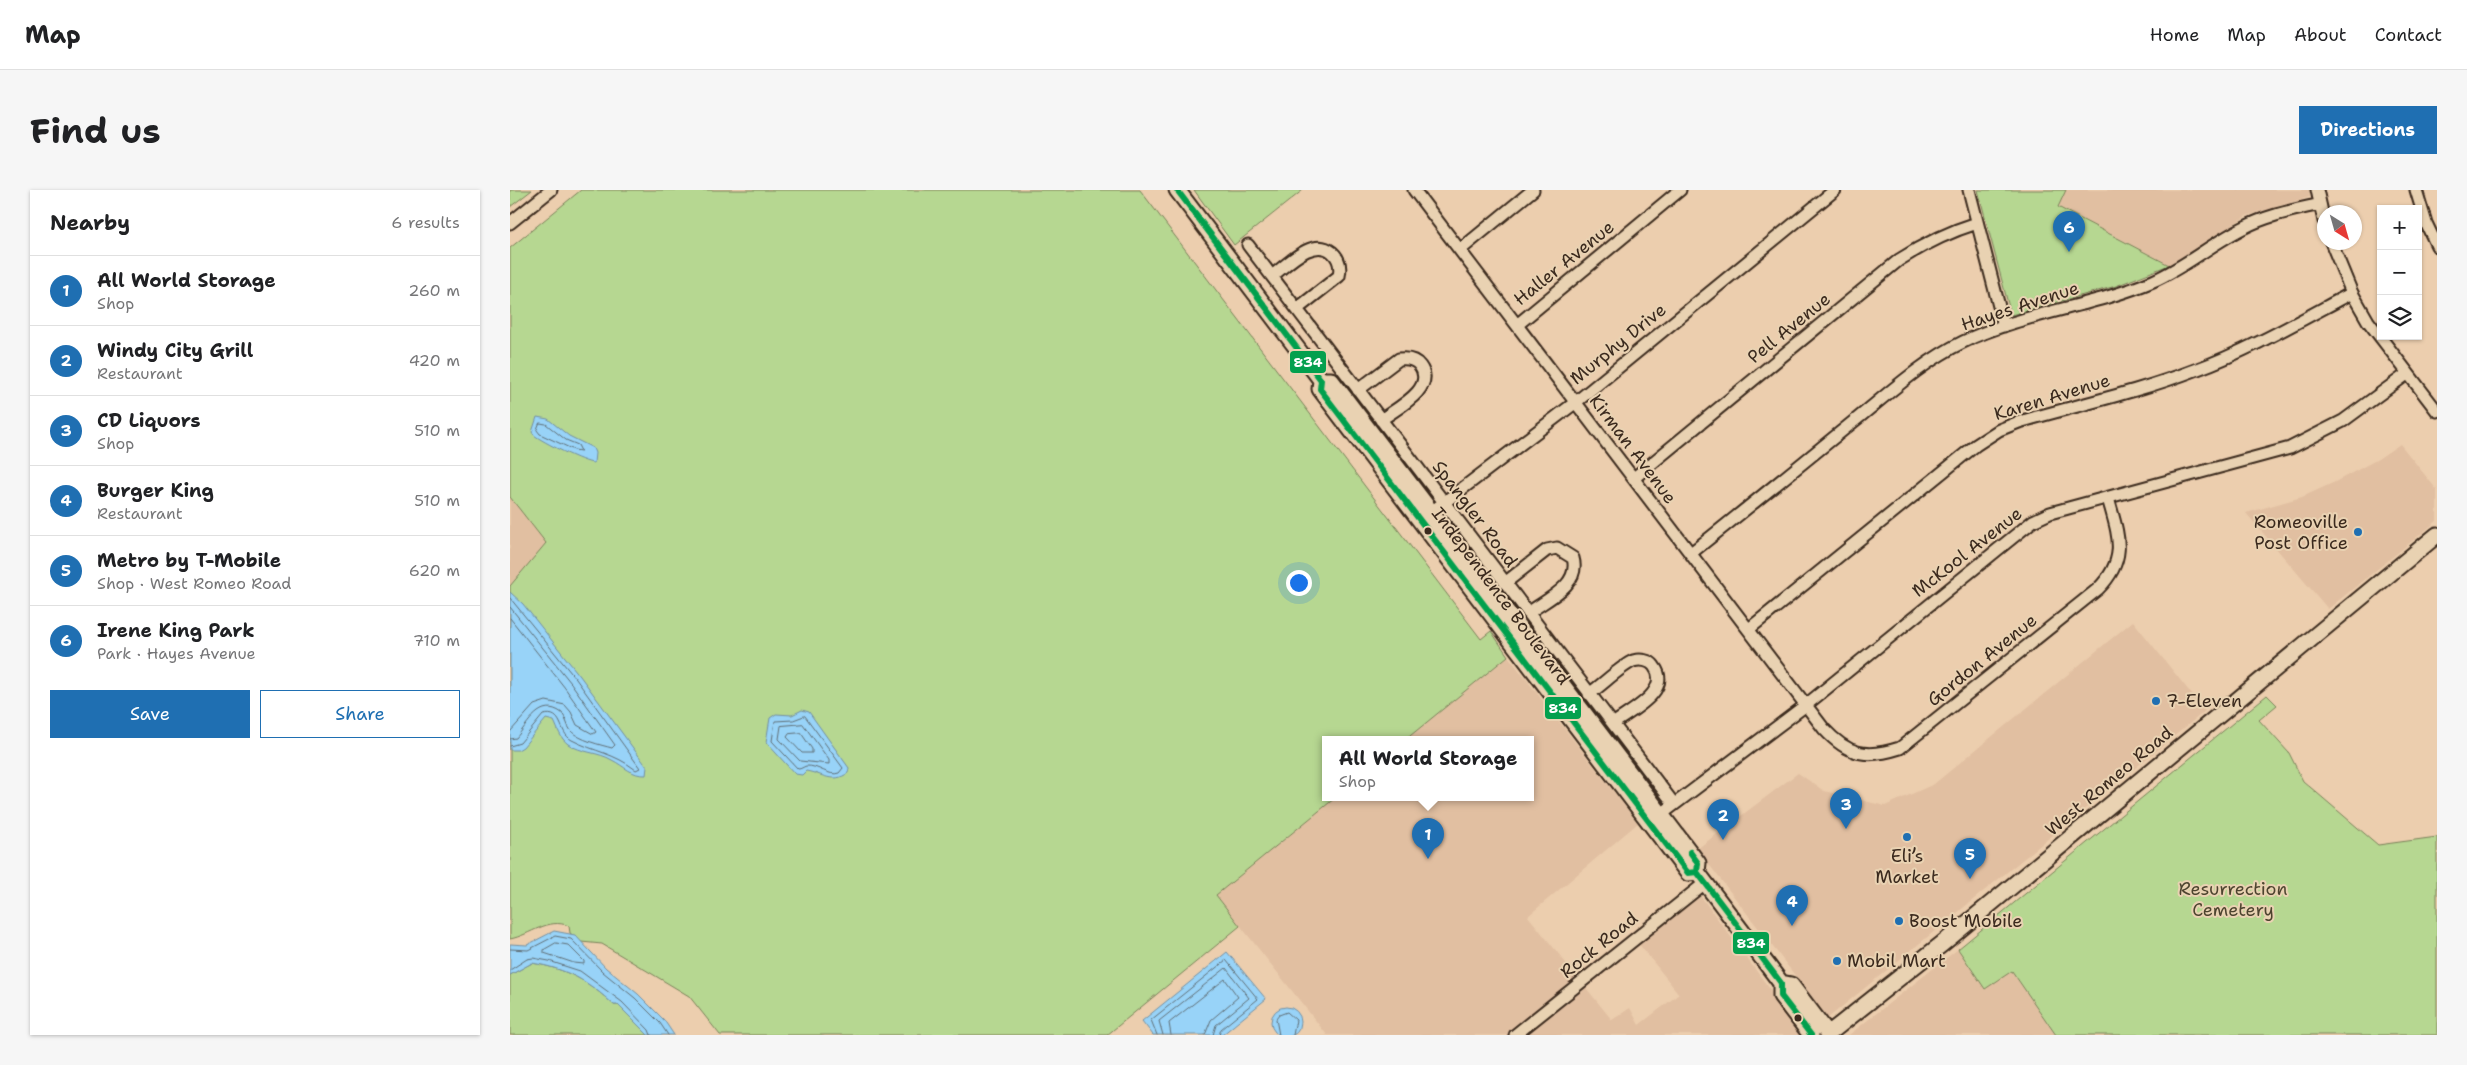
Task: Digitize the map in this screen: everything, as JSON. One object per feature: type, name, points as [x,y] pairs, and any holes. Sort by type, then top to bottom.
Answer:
[{"type":"main road","name":"Independence Boulevard","points":[[1177,190],[1321,380],[1320,389],[1426,516],[1656,819],[1688,873],[1701,877],[1781,983],[1781,996],[1811,1035]]},
{"type":"main road","name":"West Romeo Road","points":[[1828,1035],[1942,944],[2437,535]]},
{"type":"main road","name":"Independence Boulevard","points":[[1781,983],[1791,985],[1828,1035]]},
{"type":"street","points":[[510,223],[551,190]]},
{"type":"street","name":"Kirman Avenue","points":[[1414,190],[1806,705]]},
{"type":"street","points":[[1460,250],[1532,190]]},
{"type":"street","name":"Haller Avenue","points":[[1517,324],[1680,190]]},
{"type":"street","name":"Murphy Drive","points":[[1426,516],[1576,402],[1835,190]]},
{"type":"street","points":[[1969,190],[2004,326]]},
{"type":"street","points":[[2317,190],[2320,204]]},
{"type":"street","points":[[2416,190],[2426,223],[2437,246]]},
{"type":"street","name":"Hayes Avenue","points":[[1691,553],[1919,369],[1962,342],[2004,326],[2117,295],[2143,285],[2188,264],[2230,235],[2254,222],[2320,204]]},
{"type":"street","name":"Pell Avenue","points":[[1634,478],[1899,260],[1924,244],[1951,231],[1978,224]]},
{"type":"street","name":"Spangler Road","points":[[1248,245],[1674,804]]},
{"type":"street","points":[[1272,276],[1310,249],[1326,248],[1337,257],[1340,268],[1339,276],[1297,309]]},
{"type":"street","points":[[2334,250],[2352,293],[2368,321],[2437,411]]},
{"type":"street","name":"Karen Avenue","points":[[1749,629],[1976,445],[2000,430],[2020,422],[2195,371],[2246,348],[2352,293]]},
{"type":"street","points":[[1358,390],[1399,359],[1409,359],[1420,367],[1424,375],[1421,389],[1381,420]]},
{"type":"street","name":"McKool Avenue","points":[[1656,819],[1806,705],[2026,526],[2050,513],[2290,448],[2343,421],[2407,374]]},
{"type":"street","name":"Gordon Avenue","points":[[1806,705],[1835,741],[1854,752],[1878,755],[1900,748],[2106,581],[2117,562],[2120,546],[2108,498]]},
{"type":"street","points":[[1505,583],[1547,550],[1557,548],[1573,558],[1576,567],[1570,583],[1528,613]]},
{"type":"street","points":[[1589,694],[1632,662],[1642,660],[1652,663],[1659,673],[1659,685],[1654,693],[1613,724]]},
{"type":"street","name":"Rock Road","points":[[1515,1035],[1701,877]]},
{"type":"shaded area","points":[[2066,190],[2309,190],[2310,197],[2246,216],[2169,265],[2058,207]]},
{"type":"shaded area","points":[[2400,444],[2437,490],[2437,521],[2328,609],[2246,513],[2302,497],[2378,459]]},
{"type":"shaded area","points":[[510,497],[546,543],[510,586]]},
{"type":"shaded area","points":[[2133,621],[2205,711],[1828,1018],[1697,849],[1798,773],[1824,791],[1885,806],[1934,784]]},
{"type":"shaded area","points":[[1508,656],[1638,823],[1528,916],[1612,1020],[1630,1008],[1639,1025],[1679,994],[1638,943],[1699,894],[1804,1035],[1327,1035],[1216,895],[1331,801],[1534,801],[1534,736],[1410,736]]},
{"type":"shaded area","points":[[1958,949],[1985,989],[2012,971],[2056,1035],[1849,1035]]},
{"type":"green space","points":[[510,190],[532,190],[510,207]]},
{"type":"green space","points":[[581,190],[1140,190],[1481,639],[1491,631],[1508,656],[1410,736],[1322,736],[1322,801],[1331,801],[1216,895],[1240,926],[1107,1035],[720,1035],[689,996],[602,944],[581,942],[570,933],[569,926],[561,924],[547,925],[510,939],[510,586],[546,543],[510,497],[510,248]]},
{"type":"green space","points":[[1194,190],[1303,190],[1234,245]]},
{"type":"green space","points":[[1978,190],[2066,190],[2058,207],[2169,265],[2116,286],[2011,315]]},
{"type":"green space","name":"Resurrection Cemetery","points":[[2267,695],[2277,705],[2259,720],[2289,753],[2303,781],[2378,845],[2437,837],[2437,1035],[2056,1035],[2012,971],[1985,989],[1958,949]]},
{"type":"green space","points":[[532,963],[577,977],[614,1005],[618,1005],[648,1035],[510,1035],[510,975]]},
{"type":"water","points":[[537,417],[548,419],[569,436],[593,448],[595,453],[594,463],[564,452],[534,435],[532,432]]},
{"type":"water","points":[[510,592],[523,604],[580,676],[647,767],[646,775],[636,774],[607,757],[573,747],[563,739],[554,721],[546,719],[523,747],[518,750],[510,750]]},
{"type":"water","points":[[802,710],[809,712],[849,768],[848,773],[837,778],[806,771],[802,775],[795,774],[766,742],[770,718],[776,714],[792,715]]},
{"type":"water","points":[[554,931],[575,935],[606,968],[638,994],[664,1020],[674,1035],[648,1035],[618,1005],[614,1005],[595,989],[567,973],[532,963],[510,975],[510,944],[527,945]]},
{"type":"water","points":[[1227,952],[1266,999],[1222,1035],[1153,1035],[1142,1021]]},
{"type":"water","points":[[1286,1007],[1297,1011],[1301,1022],[1297,1033],[1286,1037],[1275,1033],[1271,1022],[1275,1011]]},
{"type":"transit line","name":"834","points":[[1177,190],[1321,380],[1320,389],[1688,873],[1697,872]]},
{"type":"transit line","name":"834","points":[[1690,852],[1698,863],[1697,872],[1781,983],[1781,996],[1811,1035]]},
{"type":"place","name":"Irene King Park","points":[[2069,252]]},
{"type":"place","name":"Romeoville Post Office","points":[[2358,532]]},
{"type":"place","name":"7-Eleven","points":[[2156,701]]},
{"type":"place","name":"CD Liquors","points":[[1846,829]]},
{"type":"place","name":"Eli’s Market","points":[[1907,837]]},
{"type":"place","name":"Windy City Grill","points":[[1723,840]]},
{"type":"place","name":"All World Storage","points":[[1428,859]]},
{"type":"place","name":"Metro by T-Mobile","points":[[1970,879]]},
{"type":"place","name":"Boost Mobile","points":[[1899,921]]},
{"type":"place","name":"Burger King","points":[[1792,926]]},
{"type":"place","name":"Mobil Mart","points":[[1837,961]]}]
